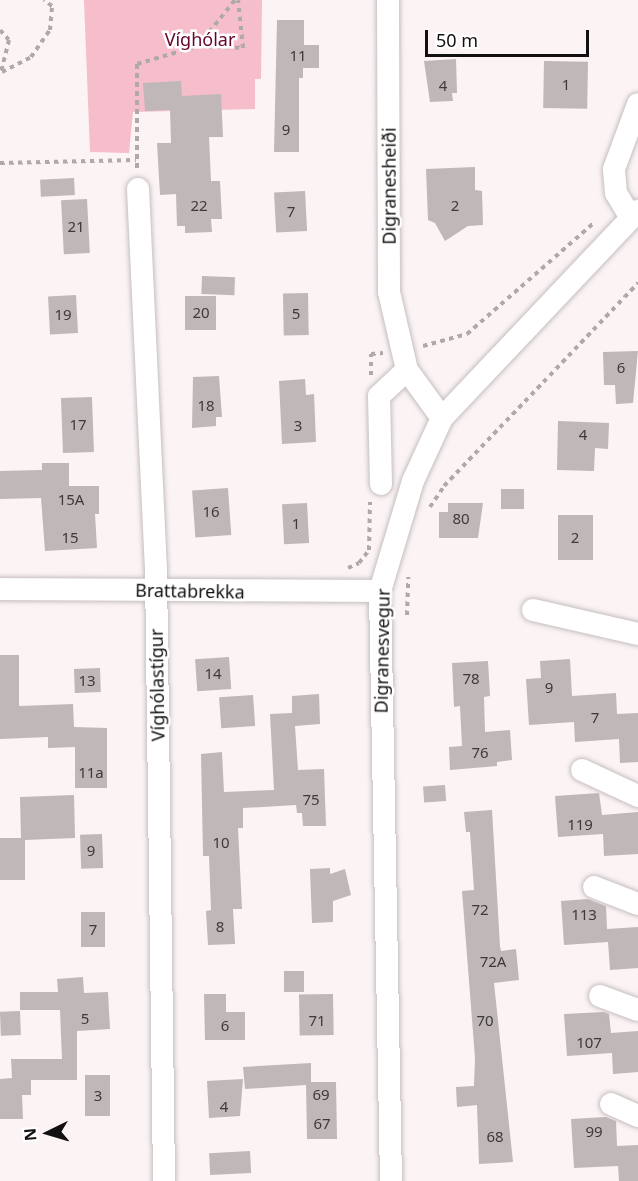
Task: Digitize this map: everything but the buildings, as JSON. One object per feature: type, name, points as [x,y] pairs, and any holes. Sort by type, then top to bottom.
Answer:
[{"type":"street","name":"Digranesheiði","points":[[388,0],[389,292],[403,360],[442,418]]},
{"type":"street","points":[[630,209],[614,169],[638,104]]},
{"type":"street","name":"Víghólastígur","points":[[138,189],[156,591],[164,1181]]},
{"type":"street","name":"Digranesvegur","points":[[391,1181],[380,591],[413,481],[442,418],[630,209]]},
{"type":"street","points":[[376,488],[380,396],[403,360]]},
{"type":"street","name":"Brattabrekka","points":[[0,589],[380,591]]},
{"type":"street","points":[[534,610],[638,634]]},
{"type":"street","points":[[582,770],[638,796]]},
{"type":"street","points":[[594,887],[638,904]]},
{"type":"street","points":[[600,996],[638,1010]]},
{"type":"street","points":[[611,1104],[638,1116]]},
{"type":"path","points":[[1,73],[31,57],[50,30],[52,6],[44,0]]},
{"type":"path","points":[[198,46],[236,0]]},
{"type":"path","points":[[138,189],[137,64],[198,46],[243,48],[236,0]]},
{"type":"path","points":[[0,30],[9,40],[1,73]]},
{"type":"path","points":[[0,163],[136,160]]},
{"type":"path","points":[[371,377],[371,354],[403,360],[467,334],[630,209]]},
{"type":"path","points":[[427,511],[444,486],[638,283]]},
{"type":"path","points":[[343,569],[358,563],[369,550],[376,488]]},
{"type":"path","points":[[407,615],[409,574]]},
{"type":"green space","name":"Víghólar","points":[[84,0],[262,0],[261,79],[255,79],[255,109],[133,112],[129,153],[90,152]]}]
